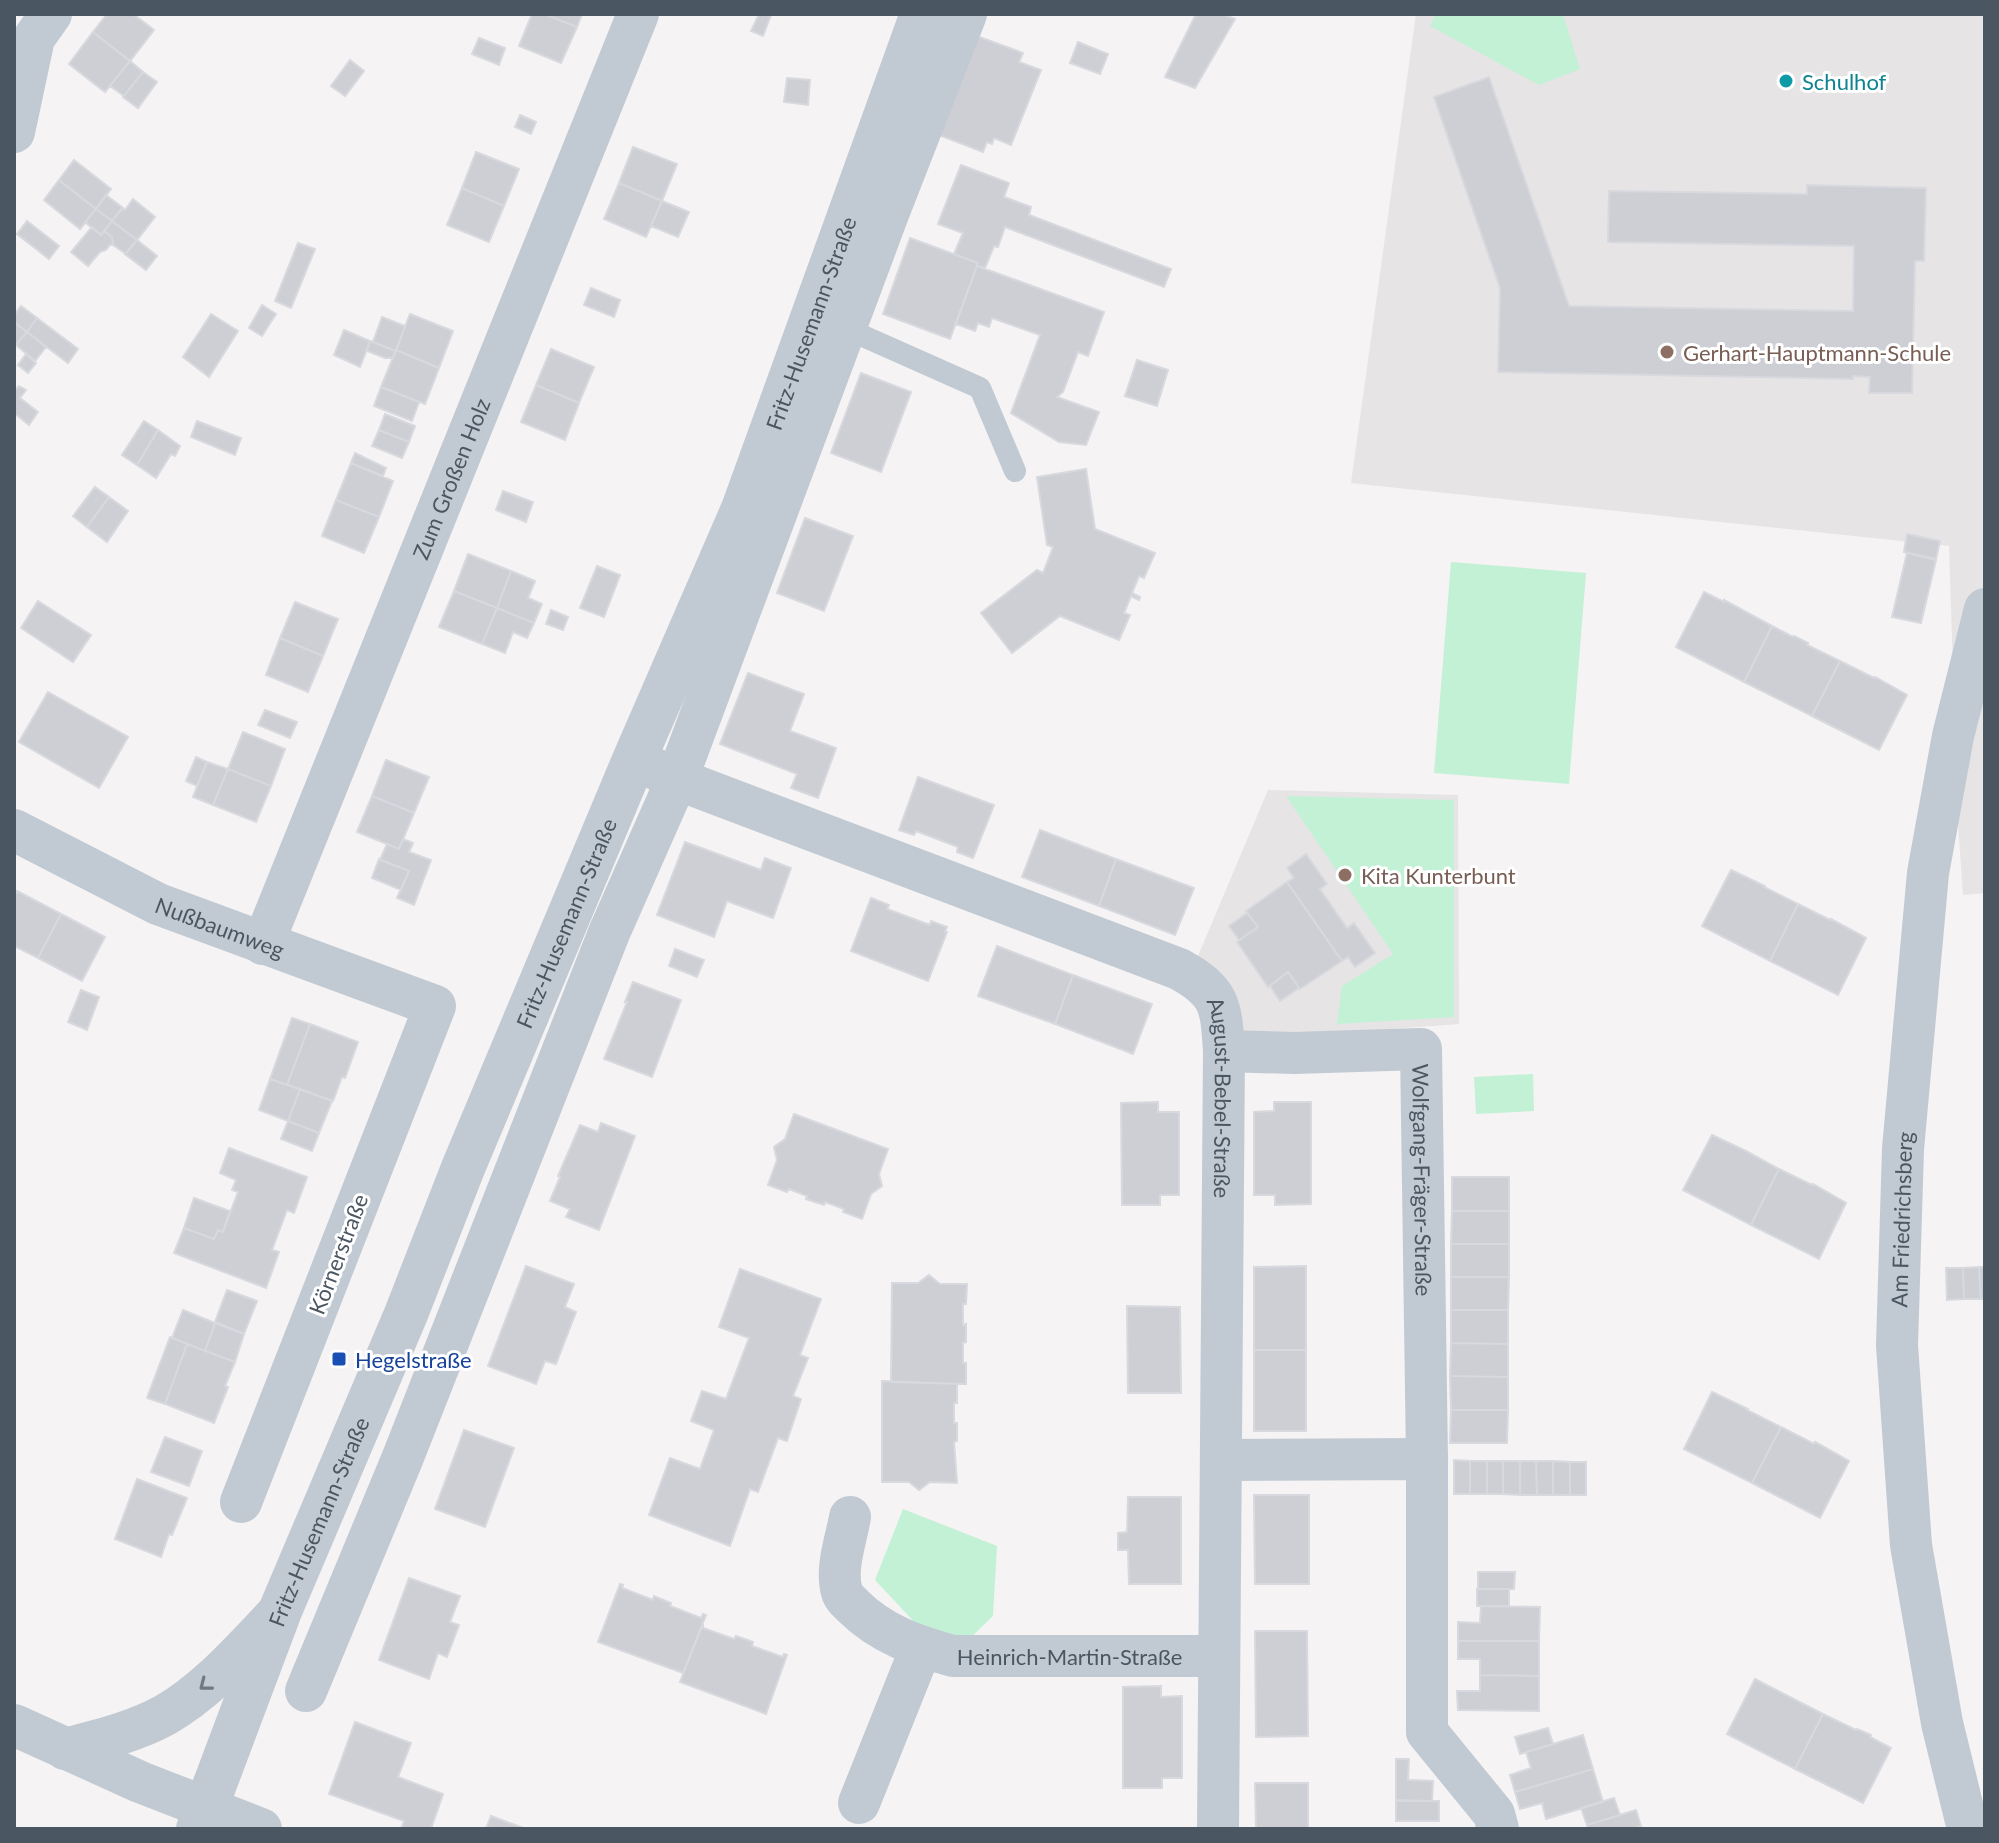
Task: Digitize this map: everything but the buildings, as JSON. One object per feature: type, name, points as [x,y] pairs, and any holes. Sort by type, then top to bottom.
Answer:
[{"type":"street","points":[[14,132],[34,38],[51,14]]},
{"type":"street","name":"Zum Großen Holz","points":[[263,944],[638,14]]},
{"type":"street","name":"Fritz-Husemann-Straße","points":[[202,1818],[280,1611],[406,1314],[469,1153],[743,509],[922,14]]},
{"type":"street","name":"Fritz-Husemann-Straße","points":[[306,1691],[403,1457],[609,933],[677,779],[966,14]]},
{"type":"street","name":"Am Friedrichsberg","points":[[1968,1829],[1942,1723],[1911,1545],[1897,1345],[1903,1149],[1928,873],[1953,736],[1985,609]]},
{"type":"street","name":"August-Bebel-Straße","points":[[634,760],[1179,969],[1196,978],[1210,991],[1222,1012],[1218,1829]]},
{"type":"street","name":"Nußbaumweg","points":[[14,830],[158,904],[435,1006]]},
{"type":"street","name":"Körnerstraße","points":[[241,1502],[435,1006]]},
{"type":"street","name":"Wolfgang-Fräger-Straße","points":[[1224,1051],[1294,1053],[1421,1049],[1427,1732],[1494,1814],[1498,1829]]},
{"type":"street","points":[[1221,1460],[1427,1459]]},
{"type":"street","name":"Heinrich-Martin-Straße","points":[[850,1517],[840,1572],[842,1594],[864,1617],[890,1634],[921,1648],[953,1656],[1218,1656]]},
{"type":"street","points":[[65,1749],[120,1735],[165,1715],[214,1678],[280,1611]]},
{"type":"street","points":[[859,1803],[921,1648]]},
{"type":"street","points":[[14,1725],[140,1782],[202,1818],[261,1829]]},
{"type":"lane","points":[[845,328],[980,388],[1015,471]]},
{"type":"shaded area","name":"Gerhart-Hauptmann-Schule","points":[[1416,14],[1985,14],[1985,893],[1963,895],[1949,546],[1351,483]]},
{"type":"shaded area","name":"Kita Kunterbunt","points":[[1268,790],[1458,795],[1459,1024],[1242,1040],[1198,956]]},
{"type":"green space","points":[[1436,14],[1563,14],[1580,69],[1539,85],[1430,26]]},
{"type":"green space","points":[[1451,562],[1586,573],[1569,784],[1434,773]]},
{"type":"green space","points":[[1286,796],[1454,800],[1454,1017],[1337,1024],[1342,986],[1393,954]]},
{"type":"green space","points":[[1533,1074],[1534,1111],[1476,1114],[1474,1077]]},
{"type":"green space","points":[[903,1509],[997,1546],[993,1616],[965,1643],[918,1626],[875,1580]]},
{"type":"place","name":"Schulhof","points":[[1786,81]]},
{"type":"place","name":"Gerhart-Hauptmann-Schule","points":[[1667,352]]},
{"type":"place","name":"Kita Kunterbunt","points":[[1345,875]]},
{"type":"place","name":"Hegelstraße","points":[[339,1359]]}]
